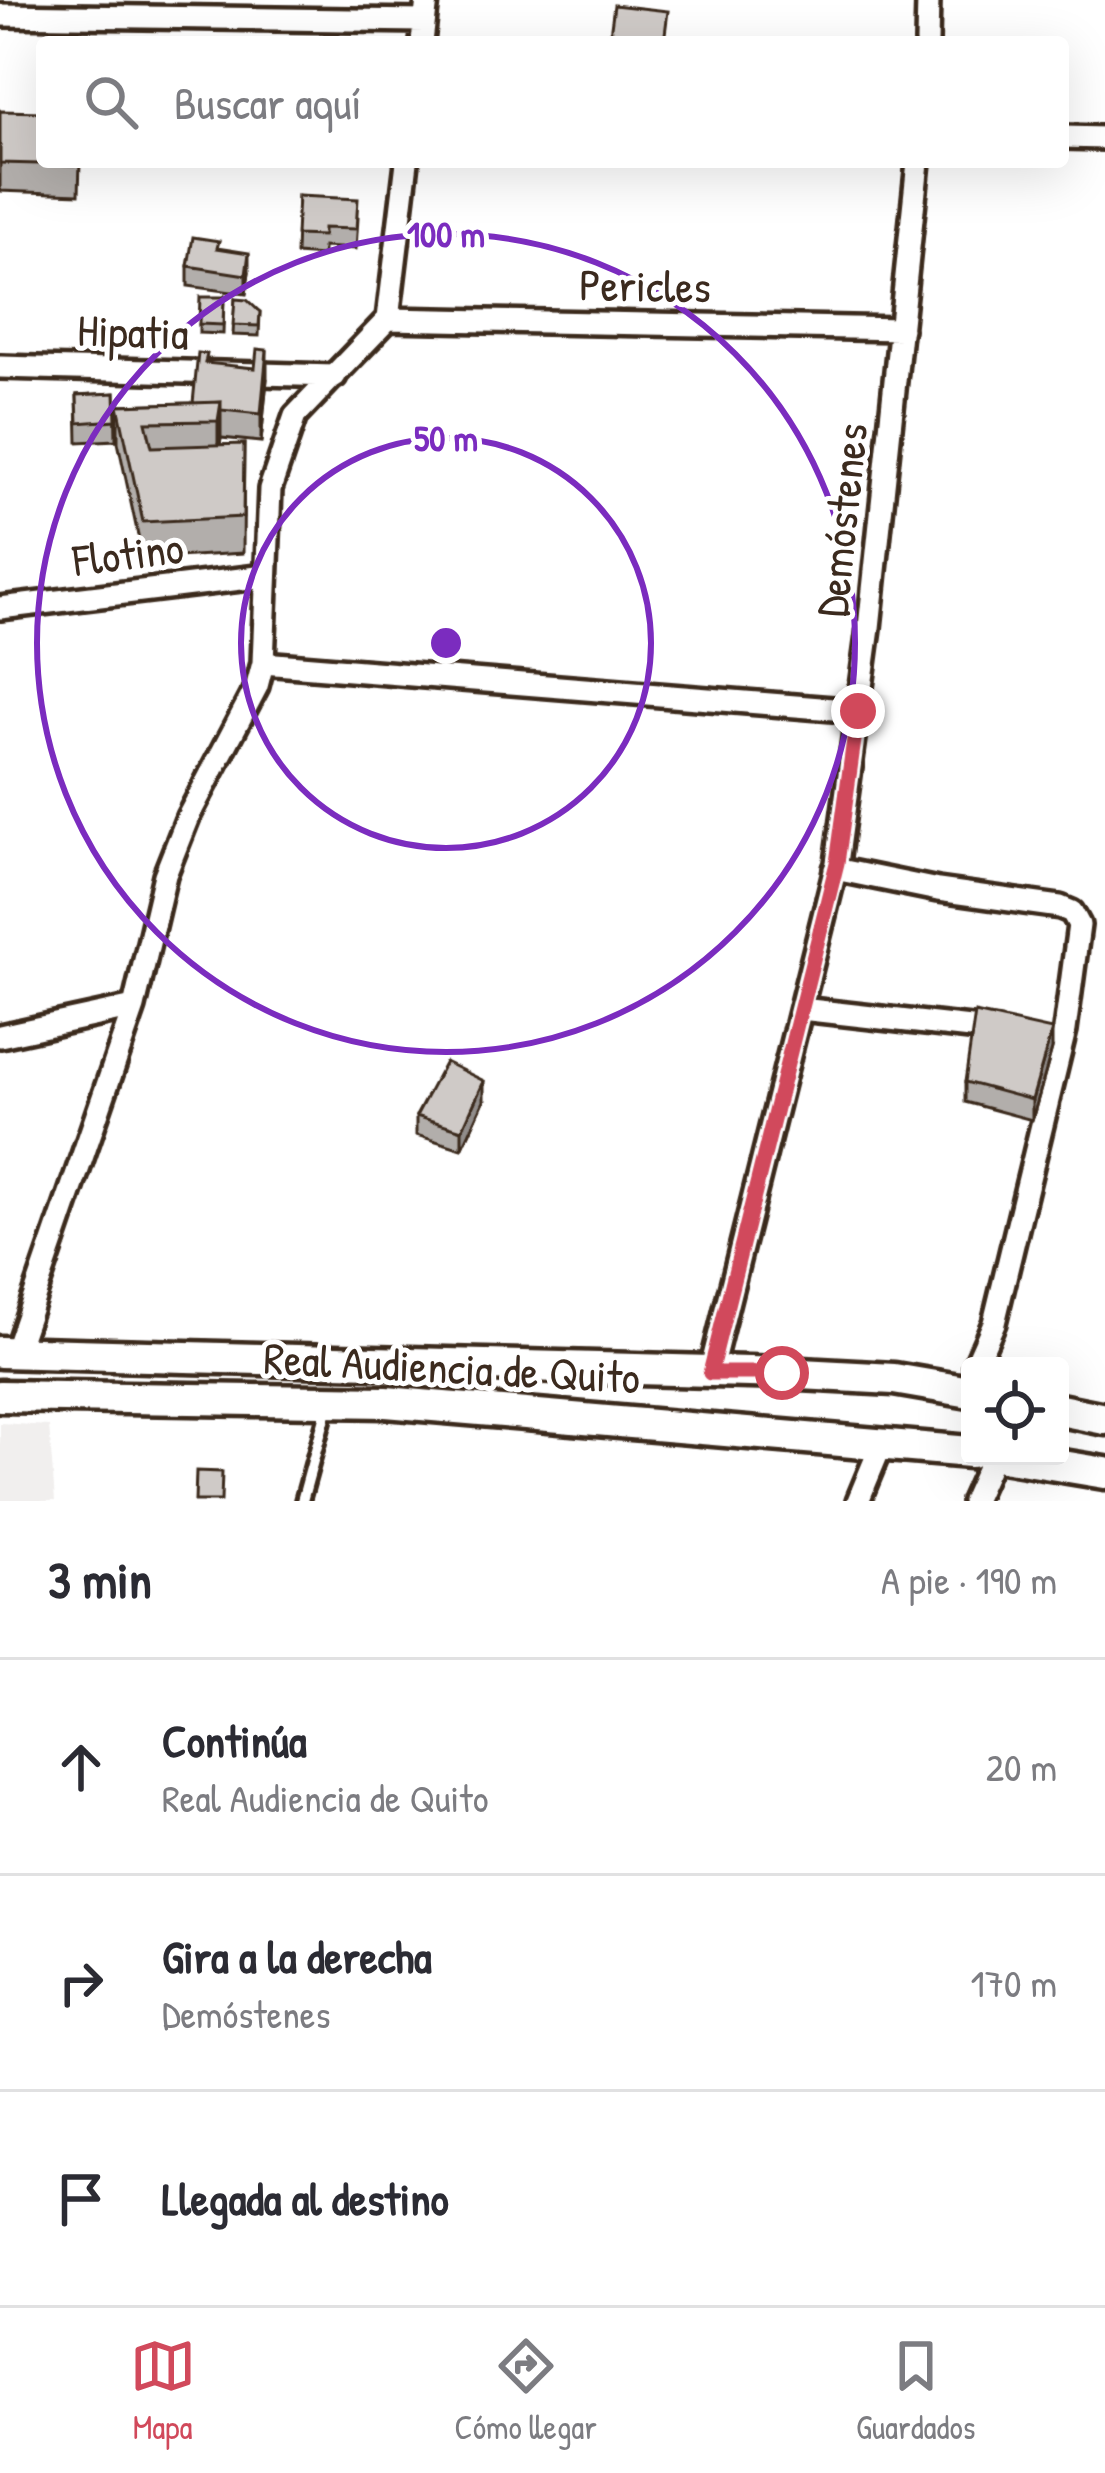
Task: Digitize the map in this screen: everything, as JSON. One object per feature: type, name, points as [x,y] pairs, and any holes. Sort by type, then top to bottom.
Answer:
[{"type":"main road","name":"Real Audiencia de Quito","points":[[8,1352],[961,1381]]},
{"type":"main road","name":"Real Audiencia de Quito","points":[[0,1396],[386,1402],[961,1451]]},
{"type":"main road","points":[[1069,1412],[1105,1419]]},
{"type":"main road","points":[[1055,1465],[1105,1473]]},
{"type":"street","points":[[927,36],[928,0]]},
{"type":"street","points":[[0,15],[424,21]]},
{"type":"street","points":[[1069,137],[1105,138]]},
{"type":"street","points":[[8,1352],[134,1007],[165,875],[188,817],[257,686],[263,663],[270,489],[295,416],[388,319],[406,168]]},
{"type":"street","name":"Demóstenes","points":[[710,1373],[835,869],[858,711],[917,168]]},
{"type":"street","name":"Pericles","points":[[388,319],[901,329]]},
{"type":"street","name":"Hipatia","points":[[0,367],[335,376]]},
{"type":"street","name":"Flotino","points":[[0,608],[266,576]]},
{"type":"street","points":[[263,663],[858,711]]},
{"type":"street","points":[[835,869],[1072,912],[1079,926],[1042,1036],[994,1323],[979,1357]]},
{"type":"street","points":[[0,1036],[134,1007]]},
{"type":"street","points":[[800,1009],[1042,1036]]},
{"type":"street","points":[[858,1501],[882,1443]]},
{"type":"street","points":[[973,1501],[993,1465]]},
{"type":"lane","points":[[302,1501],[330,1401]]},
{"type":"shaded area","points":[[0,1423],[49,1426],[55,1501],[0,1501]]},
{"type":"building","points":[[614,5],[668,11],[665,36],[610,36]]},
{"type":"building","points":[[0,111],[36,112],[36,164],[0,163]]},
{"type":"building","points":[[298,196],[358,199],[356,229],[323,228],[323,236],[296,235]]},
{"type":"building","points":[[193,237],[219,241],[217,248],[249,253],[246,275],[188,266]]},
{"type":"building","points":[[200,297],[224,297],[223,325],[199,324]]},
{"type":"building","points":[[235,299],[247,300],[260,312],[259,326],[233,325]]},
{"type":"building","points":[[257,349],[267,350],[261,414],[221,410],[221,402],[193,403],[198,353],[207,354],[205,363],[255,368]]},
{"type":"building","points":[[115,393],[116,420],[78,423],[77,395]]},
{"type":"building","points":[[221,402],[218,421],[146,422],[152,447],[244,444],[243,517],[143,522],[118,405]]},
{"type":"building","points":[[975,1013],[1052,1030],[1032,1100],[965,1082]]},
{"type":"building","points":[[445,1062],[484,1081],[462,1130],[416,1116]]},
{"type":"building","points":[[196,1471],[222,1472],[221,1501],[195,1501]]},
{"type":"route","points":[[782,1373],[710,1373],[837,863],[858,711]]}]
